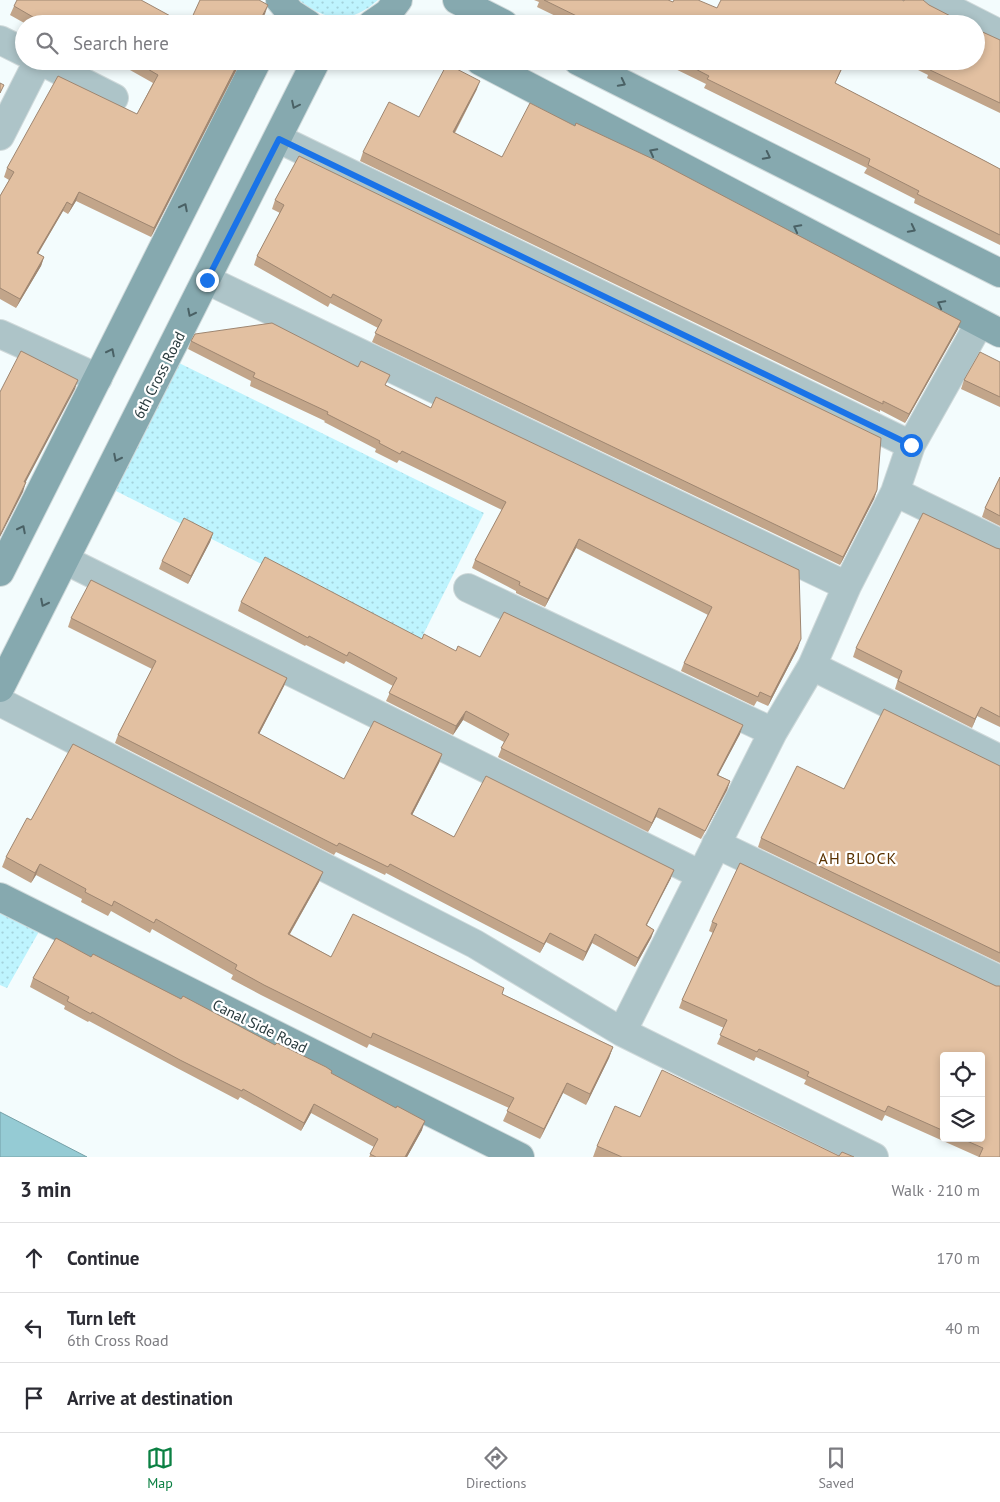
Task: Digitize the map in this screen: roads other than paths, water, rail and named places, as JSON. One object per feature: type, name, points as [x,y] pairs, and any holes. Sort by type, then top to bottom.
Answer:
[{"type":"street","points":[[457,0],[486,15]]},
{"type":"street","points":[[933,0],[963,15]]},
{"type":"street","points":[[985,26],[1000,34]]},
{"type":"street","points":[[0,40],[15,48]]},
{"type":"street","points":[[0,136],[35,70]]},
{"type":"street","points":[[58,70],[114,98]]},
{"type":"street","points":[[0,572],[252,70]]},
{"type":"street","name":"6th Cross Road","points":[[0,688],[279,139],[312,70]]},
{"type":"street","points":[[497,70],[989,328],[911,445],[895,492],[847,586],[812,666],[773,732],[622,1032]]},
{"type":"street","points":[[596,70],[1000,274]]},
{"type":"street","points":[[279,139],[911,445]]},
{"type":"street","points":[[207,280],[847,586]]},
{"type":"street","points":[[0,334],[98,378]]},
{"type":"street","points":[[895,492],[1000,543]]},
{"type":"street","points":[[65,560],[701,875]]},
{"type":"street","points":[[468,588],[773,732]]},
{"type":"street","points":[[812,666],[1000,759]]},
{"type":"street","points":[[0,702],[475,944],[622,1032],[874,1157]]},
{"type":"street","points":[[716,844],[1000,980]]},
{"type":"street","name":"Canal Side Road","points":[[0,897],[520,1157]]},
{"type":"district","name":"AH BLOCK","points":[[858,858]]}]
